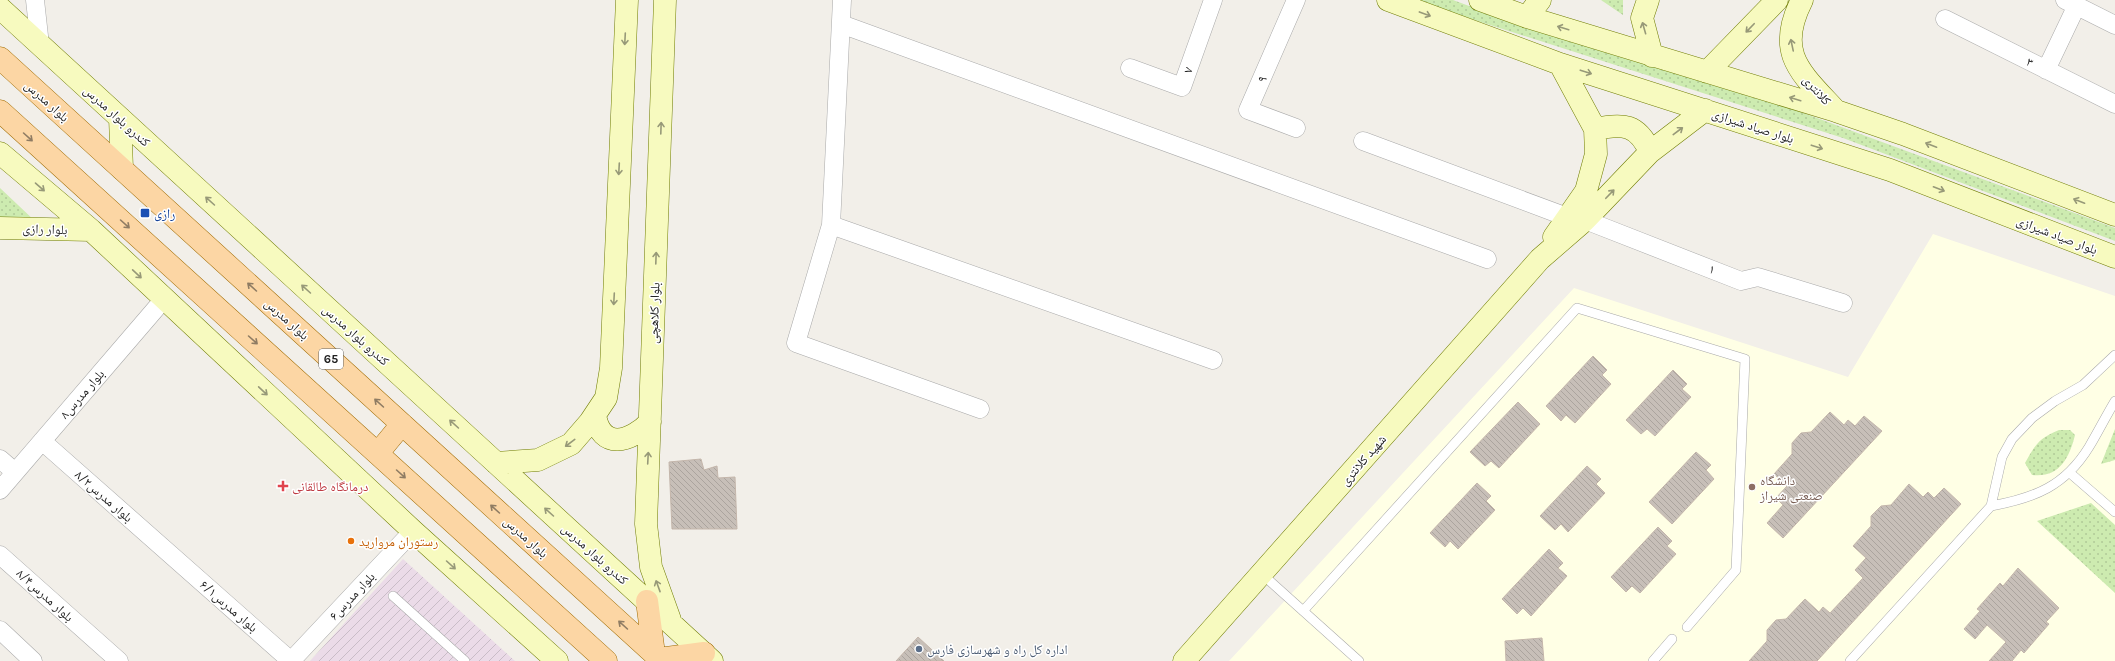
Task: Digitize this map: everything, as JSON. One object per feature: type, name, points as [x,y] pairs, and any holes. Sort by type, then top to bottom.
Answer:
[{"type":"main road","points":[[496,463],[538,460],[571,444],[595,415],[606,398],[611,368],[627,0]]},
{"type":"main road","name":"بلوار کلاهچی","points":[[665,0],[646,524],[651,567],[671,623]]},
{"type":"main road","name":"بلوار صیاد شیرازی","points":[[1388,0],[1560,64],[1890,170],[2115,257]]},
{"type":"main road","points":[[1480,0],[1533,8],[1652,56],[1836,111],[1903,134],[2115,215]]},
{"type":"main road","points":[[1648,0],[1642,18],[1652,56]]},
{"type":"main road","points":[[1707,72],[1777,0]]},
{"type":"main road","name":"کلانتری","points":[[1802,0],[1793,18],[1790,43],[1801,73],[1836,111]]},
{"type":"main road","name":"کندرو بلوار مدرس","points":[[3,6],[40,45],[708,657]]},
{"type":"main road","name":"بلوار مدرس","points":[[0,58],[658,658]]},
{"type":"main road","points":[[1560,64],[1595,129],[1596,154],[1586,191],[1576,218]]},
{"type":"main road","points":[[1576,218],[1650,152],[1706,110]]},
{"type":"main road","points":[[0,111],[378,453],[583,651],[606,661]]},
{"type":"main road","points":[[120,118],[122,169]]},
{"type":"main road","points":[[1595,129],[1611,125],[1629,127],[1644,138],[1650,152]]},
{"type":"main road","points":[[0,152],[90,230],[413,531],[557,661]]},
{"type":"main road","name":"شهید کلانتری","points":[[1184,661],[1576,218]]},
{"type":"main road","name":"بلوار رازی","points":[[0,228],[90,230]]},
{"type":"main road","points":[[595,415],[597,427],[604,436],[615,440],[629,438],[641,432],[650,422]]},
{"type":"main road","points":[[378,453],[402,424]]},
{"type":"main road","points":[[647,601],[658,658],[708,657]]},
{"type":"street","points":[[35,0],[40,45]]},
{"type":"street","points":[[842,0],[831,225],[796,343],[980,409]]},
{"type":"street","name":"۷","points":[[1130,68],[1182,87],[1213,0]]},
{"type":"street","name":"۹","points":[[1296,0],[1248,110],[1296,128]]},
{"type":"street","points":[[2046,70],[2071,3],[2115,25]]},
{"type":"street","name":"۳","points":[[1945,19],[2115,104]]},
{"type":"street","points":[[841,24],[1487,259]]},
{"type":"street","name":"۱","points":[[1363,141],[1576,218],[1741,281],[1758,277],[1843,303]]},
{"type":"street","points":[[831,225],[1213,360]]},
{"type":"street","name":"بلوار مدرس۸","points":[[0,490],[164,299]]},
{"type":"street","name":"بلوار مدرس۸/۲","points":[[42,441],[166,551]]},
{"type":"street","points":[[0,459],[15,472]]},
{"type":"street","name":"بلوار مدرس۶","points":[[291,661],[413,531]]},
{"type":"street","name":"بلوار مدرس۶/۱","points":[[166,551],[291,661]]},
{"type":"street","name":"بلوار مدرس۸/۴","points":[[0,555],[119,661]]},
{"type":"street","points":[[0,630],[34,661]]},
{"type":"lane","points":[[1303,611],[1577,308],[1745,359],[1736,570],[1687,627]]},
{"type":"lane","points":[[1850,661],[1991,506],[2002,457],[2012,439],[2032,418],[2055,401],[2083,385],[2115,355]]},
{"type":"lane","points":[[1991,506],[2021,501],[2045,491],[2070,473],[2089,447],[2115,401]]},
{"type":"lane","points":[[2070,473],[2115,512]]},
{"type":"lane","points":[[1262,574],[1359,661]]},
{"type":"lane","points":[[394,596],[465,661]]},
{"type":"lane","points":[[1653,661],[1672,639]]},
{"type":"shaded area","name":"دانشگاه صنعتی شیراز","points":[[1933,234],[2115,296],[2115,661],[1229,661],[1574,288],[1848,377]]},
{"type":"shaded area","points":[[403,559],[515,661],[310,661]]},
{"type":"green space","points":[[1412,0],[1453,0],[1488,13],[1779,104],[2115,228],[2115,241],[1843,138]]},
{"type":"green space","points":[[1601,0],[1623,0],[1623,15]]},
{"type":"green space","points":[[0,188],[36,222],[0,218]]},
{"type":"green space","points":[[2115,429],[2115,460],[2101,464]]},
{"type":"green space","points":[[2059,430],[2070,430],[2075,435],[2070,452],[2066,459],[2056,470],[2041,475],[2032,475],[2025,463],[2032,451],[2042,439]]},
{"type":"green space","points":[[2091,503],[2115,525],[2115,593],[2037,521]]},
{"type":"building","points":[[1593,356],[1607,370],[1602,375],[1611,384],[1575,423],[1566,415],[1561,421],[1546,406]]},
{"type":"building","points":[[1673,370],[1687,384],[1682,389],[1691,397],[1655,436],[1647,429],[1641,434],[1626,420]]},
{"type":"building","points":[[1518,402],[1540,424],[1499,468],[1491,461],[1485,466],[1470,452]]},
{"type":"building","points":[[1830,412],[1844,425],[1848,420],[1855,426],[1864,416],[1882,431],[1783,538],[1767,523],[1783,505],[1776,498],[1787,486],[1774,474],[1792,454],[1792,443],[1801,433],[1811,432]]},
{"type":"building","points":[[1696,452],[1711,465],[1706,470],[1714,479],[1672,524],[1649,502]]},
{"type":"building","points":[[701,459],[704,470],[717,466],[718,478],[735,477],[737,529],[672,529],[669,462]]},
{"type":"building","points":[[1587,466],[1601,479],[1596,484],[1605,493],[1568,532],[1561,524],[1555,530],[1540,516]]},
{"type":"building","points":[[1477,483],[1491,496],[1486,501],[1495,510],[1458,549],[1450,541],[1445,547],[1430,533]]},
{"type":"building","points":[[1909,484],[1923,497],[1928,492],[1934,498],[1944,488],[1961,504],[1817,661],[1749,661],[1767,641],[1767,630],[1776,620],[1786,619],[1805,599],[1819,612],[1823,607],[1830,613],[1863,578],[1855,570],[1866,558],[1853,546],[1871,526],[1871,516],[1881,506],[1891,505]]},
{"type":"building","points":[[1658,527],[1672,541],[1667,546],[1676,554],[1640,593],[1632,586],[1626,592],[1611,577]]},
{"type":"building","points":[[1549,549],[1563,563],[1558,568],[1567,576],[1531,616],[1523,608],[1517,614],[1502,599]]},
{"type":"building","points":[[2018,568],[2059,608],[2046,622],[2049,624],[2024,653],[2021,650],[2012,661],[1989,661],[2006,642],[1987,625],[1975,639],[1964,629],[1980,611],[1977,609],[2000,583],[2003,586]]},
{"type":"building","name":"اداره کل راه و شهرسازی فارس","points":[[918,637],[944,661],[896,661]]},
{"type":"building","points":[[1542,638],[1544,661],[1506,661],[1505,641]]},
{"type":"place","name":"رازی","points":[[145,213]]},
{"type":"place","name":"درمانگاه طالقانی","points":[[283,486]]},
{"type":"place","name":"دانشگاه صنعتی شیراز","points":[[1752,487]]},
{"type":"place","name":"رستوران مروارید","points":[[351,541]]},
{"type":"place","name":"اداره کل راه و شهرسازی فارس","points":[[919,649]]}]
